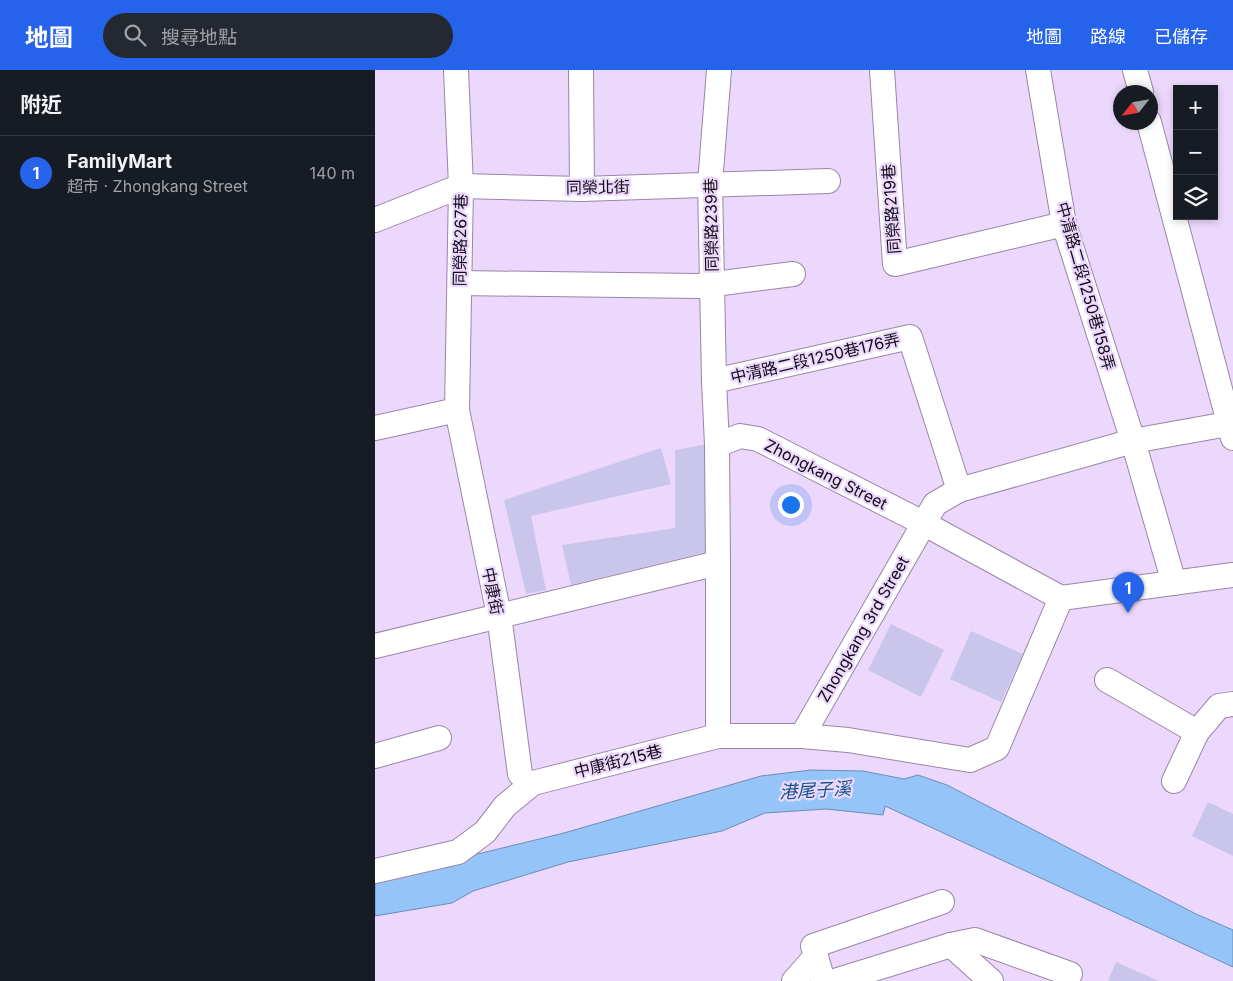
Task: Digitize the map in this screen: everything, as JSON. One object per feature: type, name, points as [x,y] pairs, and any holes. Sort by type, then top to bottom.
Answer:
[{"type":"street","name":"同榮路267巷","points":[[456,70],[461,186],[457,410]]},
{"type":"street","points":[[581,70],[582,189]]},
{"type":"street","name":"同榮路239巷","points":[[714,381],[710,184],[719,70]]},
{"type":"street","name":"同榮路219巷","points":[[882,70],[895,264],[1064,224]]},
{"type":"street","name":"中清路二段1250巷158弄","points":[[1038,70],[1064,224],[1133,441],[1174,583]]},
{"type":"street","points":[[1135,70],[1139,85]]},
{"type":"street","points":[[1151,130],[1232,428]]},
{"type":"street","name":"同榮北街","points":[[375,220],[461,186],[582,189],[828,181]]},
{"type":"street","points":[[460,283],[712,284],[793,274]]},
{"type":"street","name":"中清路二段1250巷176弄","points":[[717,445],[714,381],[910,337],[959,490]]},
{"type":"street","points":[[375,428],[457,410]]},
{"type":"street","name":"中康街","points":[[457,410],[499,615],[520,774]]},
{"type":"street","name":"Zhongkang 3rd Street","points":[[802,736],[935,504],[959,490],[1133,441],[1232,428]]},
{"type":"street","name":"Zhongkang Street","points":[[717,445],[740,436],[758,440],[923,523],[1061,598]]},
{"type":"street","points":[[717,445],[717,736]]},
{"type":"street","points":[[375,646],[718,563]]},
{"type":"street","points":[[1061,598],[1233,575]]},
{"type":"street","name":"中康街215巷","points":[[375,871],[457,852],[485,832],[505,806],[533,783],[717,736],[802,736],[848,740],[970,760],[997,748],[1061,598]]},
{"type":"street","points":[[1107,680],[1197,732]]},
{"type":"street","points":[[1174,781],[1197,732],[1219,706],[1233,704]]},
{"type":"street","points":[[375,756],[439,738]]},
{"type":"street","points":[[823,981],[813,946],[942,902]]},
{"type":"street","points":[[835,981],[951,945],[975,940],[1070,974]]},
{"type":"street","points":[[951,945],[991,981]]},
{"type":"street","points":[[793,981],[816,956]]},
{"type":"water","name":"港尾子溪","points":[[811,770],[863,771],[904,779],[918,775],[947,785],[1196,914],[1233,930],[1233,967],[885,806],[883,815],[826,809],[765,813],[722,831],[568,862],[473,891],[452,903],[375,916],[375,879],[564,833],[761,776]]},
{"type":"building","points":[[712,443],[714,550],[571,585],[562,545],[675,528],[675,450]]},
{"type":"building","points":[[661,448],[671,484],[531,516],[546,590],[526,594],[504,500]]},
{"type":"building","points":[[891,624],[944,650],[921,697],[868,670]]},
{"type":"building","points":[[971,631],[1023,654],[1001,702],[950,679]]},
{"type":"building","points":[[1208,802],[1233,814],[1233,856],[1192,836]]},
{"type":"building","points":[[1116,962],[1159,981],[1108,981]]},
{"type":"place","name":"FamilyMart","points":[[1128,613]]}]
